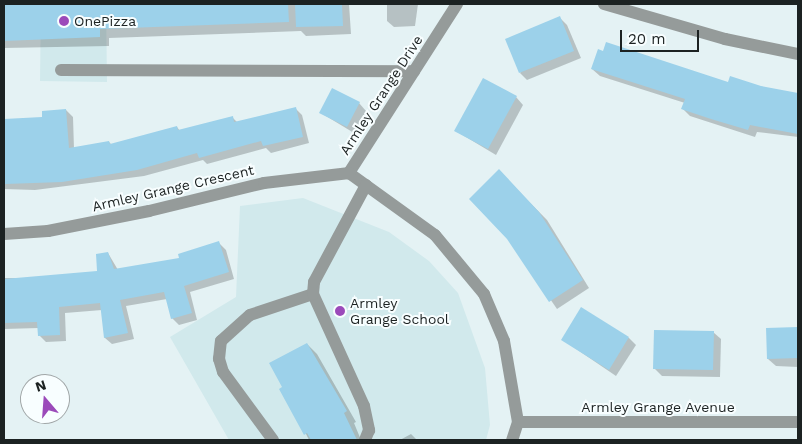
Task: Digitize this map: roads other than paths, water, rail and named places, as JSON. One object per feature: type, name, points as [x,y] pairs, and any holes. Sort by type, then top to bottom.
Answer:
[{"type":"street","name":"Armley Grange Drive","points":[[457,4],[349,173],[435,235],[484,294],[504,341],[518,422],[512,440]]},
{"type":"street","points":[[604,4],[725,39],[798,54]]},
{"type":"street","points":[[62,70],[414,71]]},
{"type":"street","name":"Armley Grange Crescent","points":[[4,234],[48,230],[112,218],[264,183],[349,173]]},
{"type":"street","points":[[366,185],[314,282],[313,294],[364,406],[369,430],[366,440]]},
{"type":"street","points":[[273,440],[223,372],[219,359],[221,341],[250,315],[313,294]]},
{"type":"street","name":"Armley Grange Avenue","points":[[518,422],[798,422]]},
{"type":"place","name":"OnePizza","points":[[64,21]]},
{"type":"place","name":"Armley Grange School","points":[[340,311]]}]
